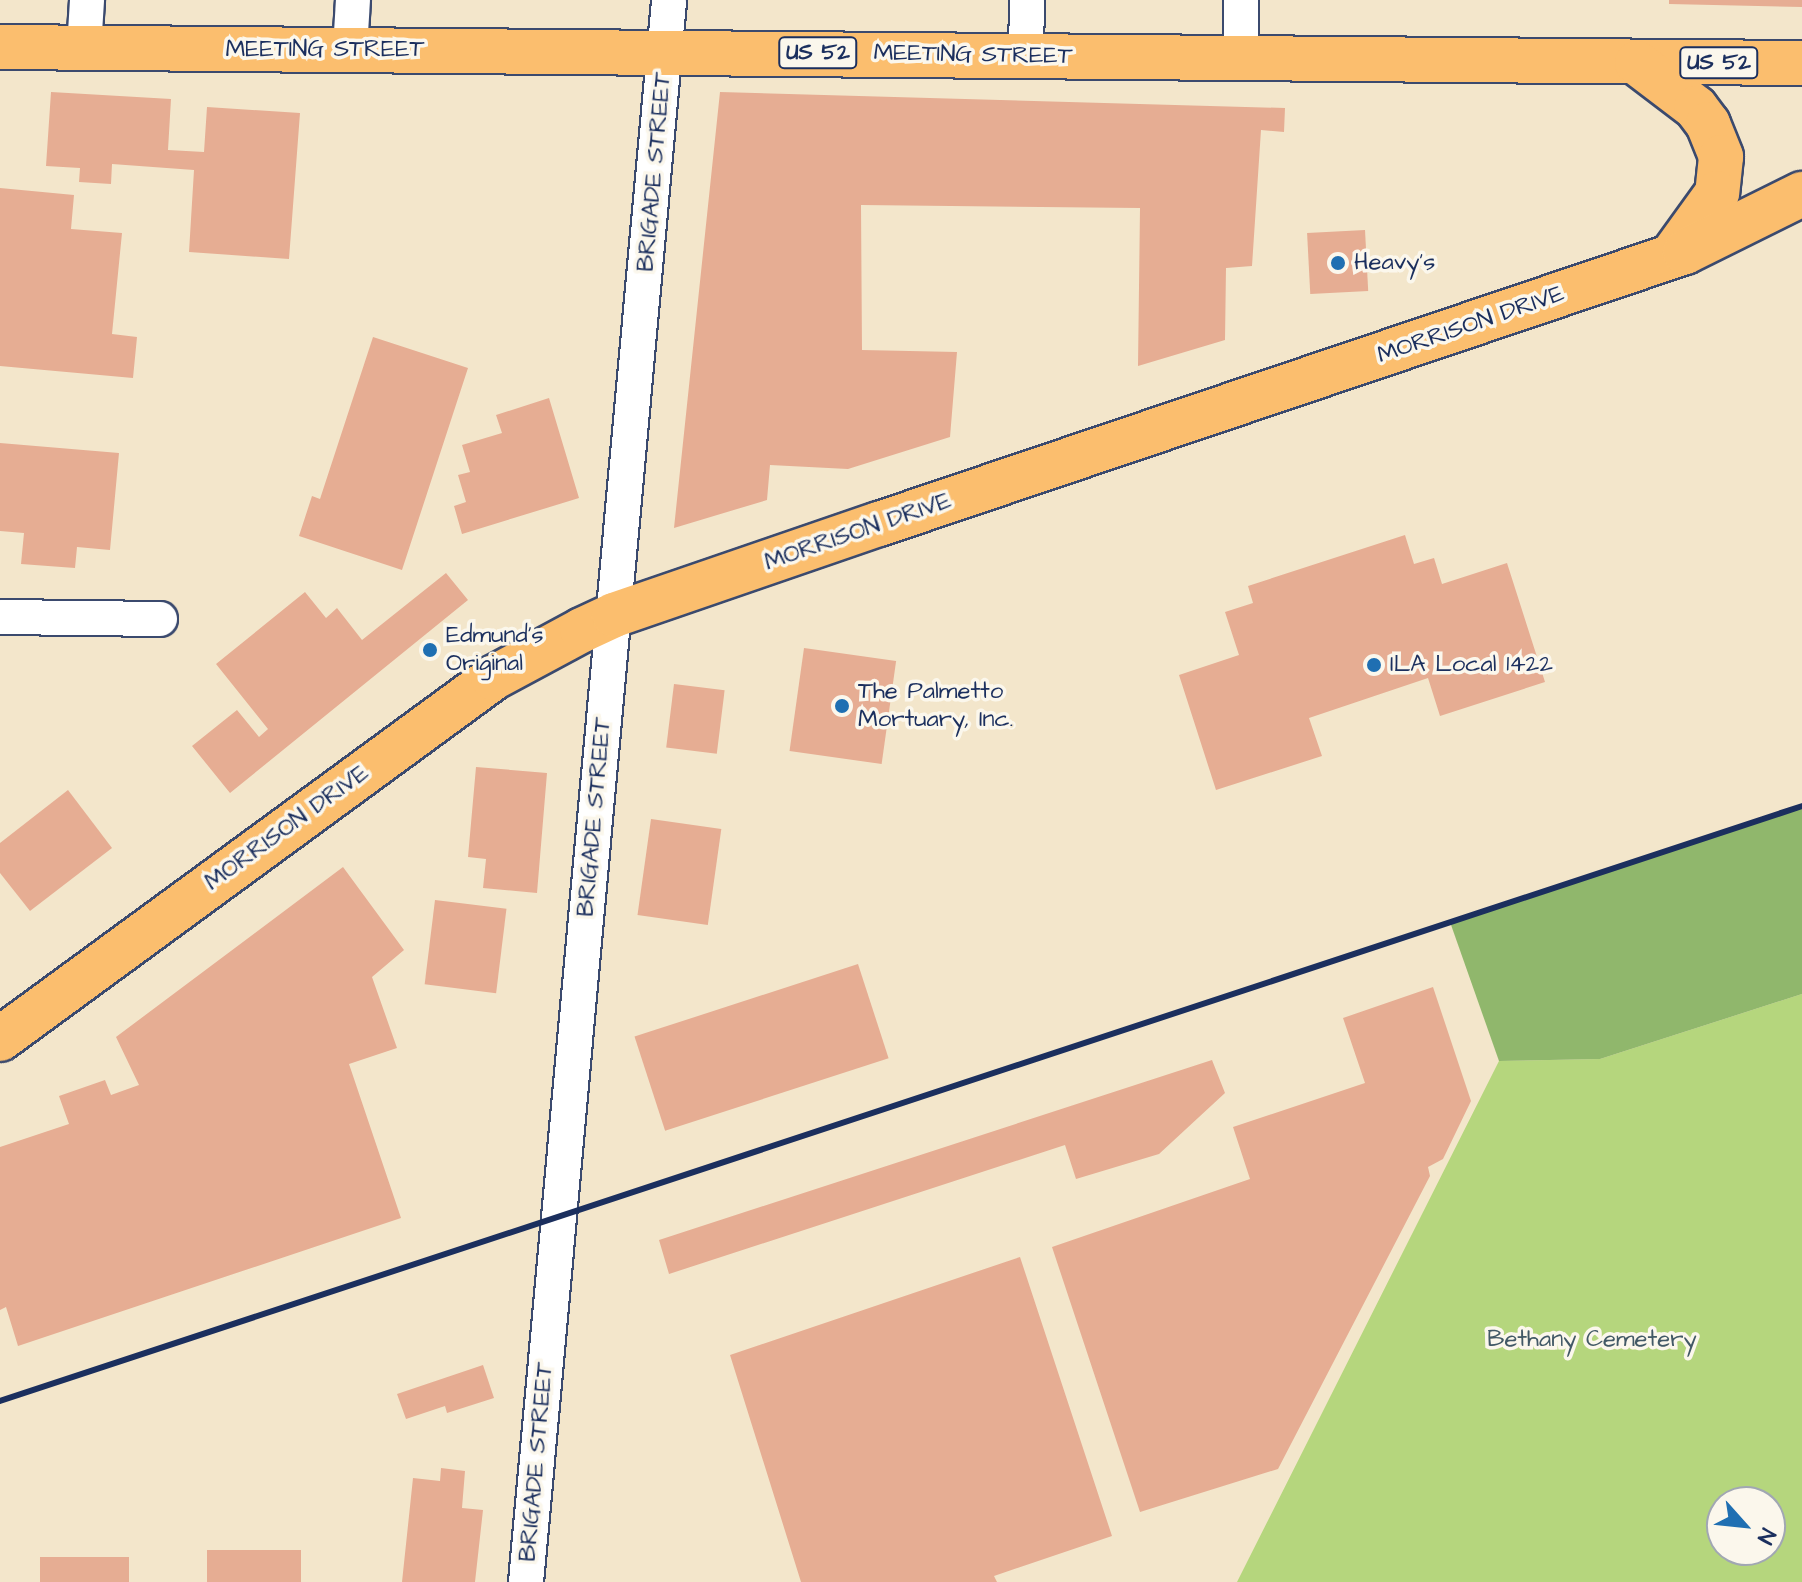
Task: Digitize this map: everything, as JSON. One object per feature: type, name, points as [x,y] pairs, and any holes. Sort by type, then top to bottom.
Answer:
[{"type":"main road","name":"MEETING STREET","points":[[0,47],[1802,63]]},
{"type":"main road","points":[[1637,63],[1696,108],[1708,124],[1721,157],[1717,193],[1671,257]]},
{"type":"main road","name":"MORRISON DRIVE","points":[[0,1039],[493,678],[614,615],[1671,257],[1802,194]]},
{"type":"street","points":[[84,48],[87,0]]},
{"type":"street","points":[[350,50],[353,0]]},
{"type":"street","name":"BRIGADE STREET","points":[[526,1582],[669,0]]},
{"type":"street","points":[[1026,56],[1027,0]]},
{"type":"street","points":[[1241,0],[1241,58]]},
{"type":"street","points":[[0,617],[160,619]]},
{"type":"green space","points":[[1802,806],[1802,994],[1600,1059],[1499,1061],[1450,922]]},
{"type":"green space","name":"Bethany Cemetery","points":[[1802,994],[1802,1582],[1237,1582],[1499,1061],[1600,1059]]},
{"type":"building","points":[[1669,0],[1802,0],[1802,7],[1669,4]]},
{"type":"building","points":[[51,92],[171,99],[168,150],[204,152],[207,107],[300,113],[289,259],[189,252],[194,170],[112,164],[111,184],[79,182],[80,168],[46,166]]},
{"type":"building","points":[[720,92],[1285,108],[1284,132],[1261,130],[1252,266],[1226,268],[1225,340],[1138,366],[1140,208],[861,205],[862,350],[957,352],[950,437],[848,469],[770,465],[767,500],[674,528]]},
{"type":"building","points":[[0,188],[74,195],[71,229],[122,233],[112,334],[137,337],[133,378],[0,366]]},
{"type":"building","name":"Heavy's","points":[[1365,230],[1368,291],[1310,294],[1307,233]]},
{"type":"building","points":[[373,337],[468,368],[402,570],[299,536],[312,496],[320,499]]},
{"type":"building","points":[[549,398],[579,498],[462,534],[454,506],[466,502],[458,475],[470,472],[462,445],[502,433],[496,415]]},
{"type":"building","points":[[0,443],[119,453],[110,550],[77,547],[75,568],[21,564],[24,533],[0,531]]},
{"type":"building","name":"ILA Local 1422","points":[[1405,535],[1414,564],[1434,558],[1442,584],[1507,563],[1545,682],[1440,716],[1428,678],[1309,718],[1322,756],[1216,790],[1179,675],[1239,655],[1225,612],[1253,603],[1248,586]]},
{"type":"building","points":[[446,573],[468,600],[230,793],[192,746],[237,710],[259,737],[268,729],[216,664],[305,592],[326,618],[337,608],[362,640]]},
{"type":"building","name":"The Palmetto Mortuary, Inc.","points":[[804,648],[896,661],[882,764],[790,751]]},
{"type":"building","points":[[674,684],[725,690],[717,754],[666,748]]},
{"type":"building","points":[[476,767],[547,773],[537,893],[483,888],[486,859],[468,857]]},
{"type":"building","points":[[68,790],[112,848],[30,911],[0,873],[0,843]]},
{"type":"building","points":[[651,819],[721,829],[708,925],[638,915]]},
{"type":"building","points":[[343,867],[404,950],[372,977],[397,1048],[349,1064],[401,1218],[18,1346],[6,1307],[0,1310],[0,1147],[69,1124],[59,1096],[105,1080],[111,1095],[139,1085],[116,1037]]},
{"type":"building","points":[[435,900],[506,909],[496,993],[425,984]]},
{"type":"building","points":[[858,964],[889,1058],[665,1131],[635,1037]]},
{"type":"building","points":[[1433,987],[1471,1101],[1443,1159],[1428,1167],[1430,1176],[1278,1469],[1140,1512],[1052,1247],[1250,1179],[1233,1127],[1365,1083],[1343,1018]]},
{"type":"building","points":[[1212,1060],[1225,1093],[1159,1154],[1076,1179],[1065,1145],[669,1274],[659,1240]]},
{"type":"building","points":[[1020,1257],[1112,1536],[994,1576],[997,1582],[801,1582],[730,1355]]},
{"type":"building","points":[[483,1365],[494,1398],[447,1413],[445,1406],[406,1419],[397,1394]]},
{"type":"building","points":[[441,1468],[465,1471],[462,1508],[483,1510],[475,1582],[402,1582],[413,1478],[440,1481]]},
{"type":"building","points":[[207,1550],[301,1550],[301,1582],[207,1582]]},
{"type":"building","points":[[40,1557],[129,1557],[129,1582],[40,1582]]},
{"type":"railway","points":[[0,1401],[1802,806]]},
{"type":"place","name":"Heavy's","points":[[1338,263]]},
{"type":"place","name":"Edmund's Original","points":[[430,650]]},
{"type":"place","name":"ILA Local 1422","points":[[1374,665]]},
{"type":"place","name":"The Palmetto Mortuary, Inc.","points":[[842,706]]}]
